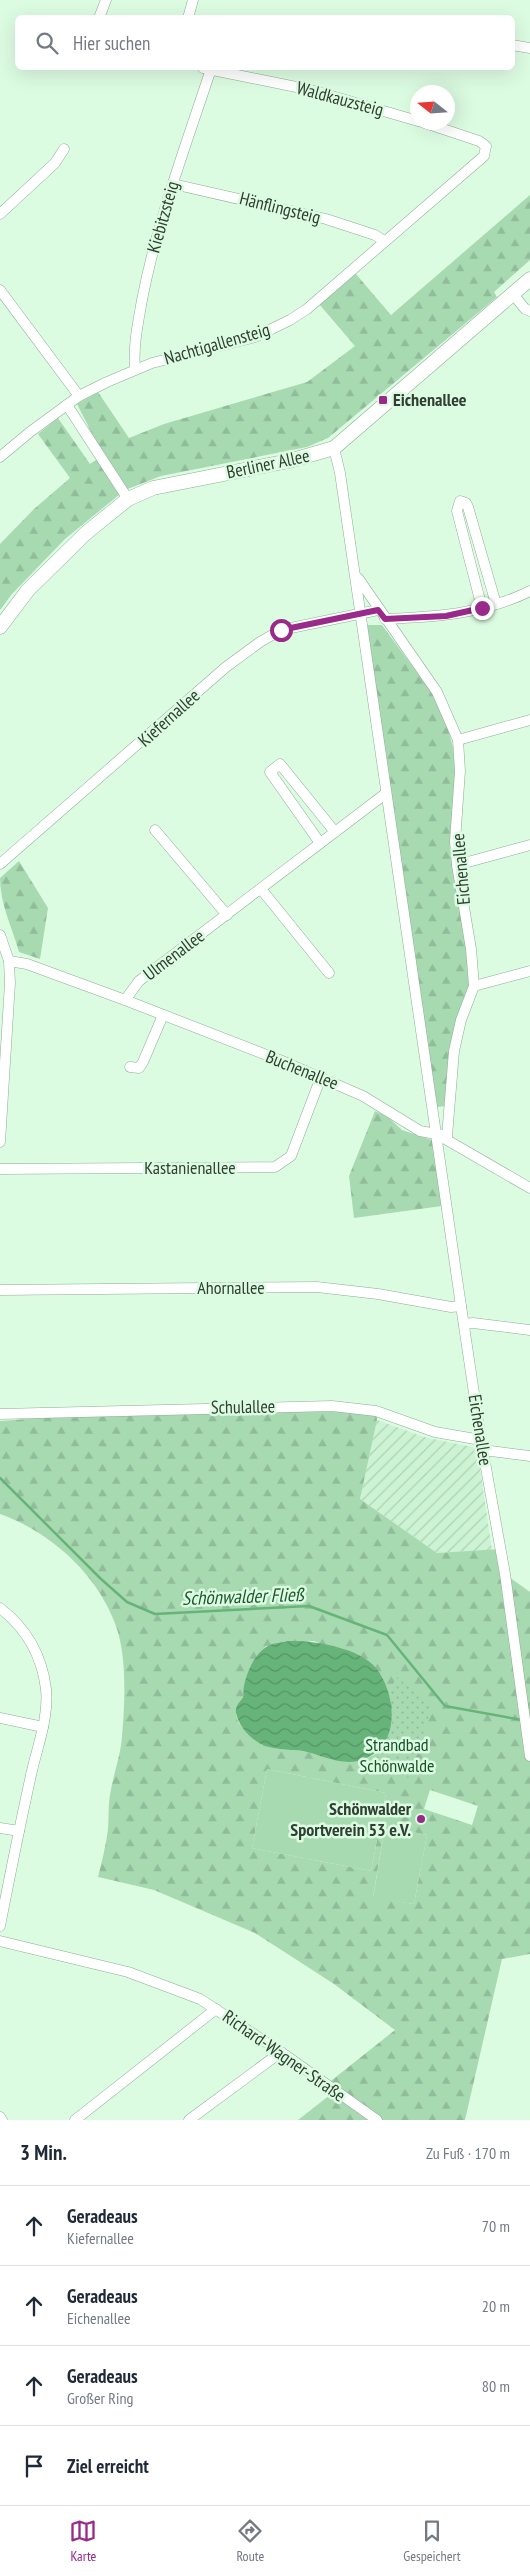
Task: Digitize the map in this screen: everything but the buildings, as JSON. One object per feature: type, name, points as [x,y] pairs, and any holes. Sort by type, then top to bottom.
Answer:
[{"type":"main road","name":"Berliner Allee","points":[[0,627],[28,590],[86,533],[128,499],[153,488],[289,460],[334,448],[530,279]]},
{"type":"street","points":[[100,15],[106,0]]},
{"type":"street","points":[[189,15],[193,0]]},
{"type":"street","points":[[515,46],[530,48]]},
{"type":"street","name":"Kiebitzsteig","points":[[135,369],[137,327],[146,278],[206,70]]},
{"type":"street","name":"Waldkauzsteig","points":[[216,70],[311,90],[410,119]]},
{"type":"street","name":"Nachtigallensteig","points":[[0,457],[79,396],[135,369],[255,337],[275,328],[307,309],[484,156],[486,146],[479,141],[446,130]]},
{"type":"street","points":[[0,214],[55,163],[64,149]]},
{"type":"street","name":"Hänflingsteig","points":[[173,184],[326,219],[375,235],[384,241]]},
{"type":"street","points":[[0,290],[79,396]]},
{"type":"street","points":[[513,294],[525,309],[530,311]]},
{"type":"street","points":[[66,405],[128,499]]},
{"type":"street","name":"Eichenallee","points":[[334,448],[340,473],[355,573],[385,794],[482,1445],[505,1574],[530,1756]]},
{"type":"street","points":[[482,608],[457,510],[460,501],[466,503],[468,507],[496,604]]},
{"type":"street","name":"Eichenallee","points":[[355,573],[378,610],[437,692],[458,740],[460,771],[455,841],[457,865],[471,949],[474,986],[461,1020],[454,1051],[447,1136],[436,1133]]},
{"type":"street","points":[[385,619],[446,616],[496,604],[530,591]]},
{"type":"street","points":[[361,614],[378,610]]},
{"type":"street","name":"Kiefernallee","points":[[0,864],[247,651],[281,630],[361,614]]},
{"type":"street","points":[[458,740],[530,720]]},
{"type":"street","points":[[320,843],[270,772],[280,764],[335,832]]},
{"type":"street","name":"Ulmenallee","points":[[125,1000],[139,981],[385,794]]},
{"type":"street","points":[[155,830],[227,915]]},
{"type":"street","points":[[457,865],[530,845]]},
{"type":"street","points":[[261,889],[329,973]]},
{"type":"street","points":[[0,935],[9,961],[10,983],[0,1142]]},
{"type":"street","name":"Buchenallee","points":[[9,961],[27,964],[125,1000],[321,1077],[379,1104],[405,1123],[420,1131],[436,1133],[462,1150],[530,1188]]},
{"type":"street","points":[[474,986],[530,972]]},
{"type":"street","points":[[130,1067],[139,1068],[143,1062],[163,1015]]},
{"type":"street","name":"Kastanienallee","points":[[0,1169],[275,1167],[291,1156],[321,1077]]},
{"type":"street","name":"Ahornallee","points":[[0,1290],[317,1287],[378,1294],[452,1307],[461,1306]]},
{"type":"street","points":[[464,1324],[473,1323],[530,1330]]},
{"type":"street","name":"Schulallee","points":[[0,1414],[332,1406],[376,1412],[435,1432],[530,1456]]},
{"type":"street","points":[[0,1608],[26,1634],[40,1662],[46,1691],[43,1727],[0,1926]]},
{"type":"street","points":[[0,1718],[43,1727]]},
{"type":"street","points":[[0,1828],[19,1831]]},
{"type":"street","name":"Richard-Wagner-Straße","points":[[0,1941],[151,1979],[200,1999],[281,2052],[377,2120]]},
{"type":"street","name":"Richard-Wagner-Straße","points":[[75,2120],[216,2009]]},
{"type":"street","points":[[189,2120],[281,2052]]},
{"type":"shaded area","points":[[377,1420],[424,1437],[477,1448],[492,1550],[437,1553],[360,1499]]},
{"type":"green space","points":[[530,195],[530,260],[494,292],[497,297],[328,438],[307,447],[161,476],[125,490],[65,539],[12,594],[0,610],[0,544],[34,509],[70,478],[38,434],[58,418],[90,464],[103,455],[77,404],[98,392],[129,438],[164,424],[307,382],[355,346],[319,304],[355,273],[391,315]]},
{"type":"green space","points":[[367,625],[382,625],[432,693],[445,719],[453,747],[456,777],[451,846],[470,974],[468,989],[450,1048],[446,1106],[437,1107]]},
{"type":"green space","points":[[19,861],[48,908],[40,959],[19,952],[2,897],[0,878]]},
{"type":"green space","points":[[375,1111],[388,1117],[402,1130],[432,1140],[442,1206],[354,1218],[349,1176]]},
{"type":"green space","points":[[168,1408],[376,1411],[377,1420],[360,1499],[437,1553],[500,1549],[505,1574],[530,1592],[530,1954],[502,1959],[465,2120],[298,2120],[335,2091],[327,2084],[395,2030],[334,1984],[255,1933],[154,1890],[98,1877],[108,1829],[110,1795],[122,1736],[124,1666],[120,1638],[108,1607],[85,1573],[54,1544],[37,1532],[0,1514],[0,1421]],"holes":[[[314,1641],[321,1644],[390,1746],[365,1759],[341,1761],[273,1744],[251,1735],[243,1729],[238,1721],[236,1711],[244,1694],[253,1664],[266,1646]],[[267,1769],[386,1793],[371,1871],[252,1848]],[[430,1790],[478,1806],[472,1825],[424,1809]],[[385,1826],[427,1835],[414,1904],[373,1897]]]},
{"type":"green space","name":"Strandbad Schönwalde","points":[[397,1677],[432,1706],[409,1778],[368,1767],[388,1735],[394,1717],[389,1691]]},
{"type":"green space","points":[[267,1769],[386,1793],[371,1871],[252,1848]]},
{"type":"green space","points":[[385,1826],[427,1835],[414,1904],[373,1898]]},
{"type":"water","points":[[288,1641],[335,1646],[358,1655],[376,1668],[389,1693],[391,1721],[388,1735],[382,1746],[372,1755],[358,1761],[337,1761],[303,1751],[264,1745],[244,1730],[239,1722],[236,1711],[243,1697],[245,1681],[249,1670],[258,1654],[266,1647]]},
{"type":"waterway","name":"Schönwalder Fließ","points":[[0,1478],[101,1579],[127,1602],[155,1614],[309,1606],[387,1635],[445,1706],[522,1720]]},
{"type":"place","name":"Eichenallee","points":[[383,400]]},
{"type":"place","name":"Schönwalder Sportverein 53 e.V.","points":[[421,1819]]},
{"type":"route","points":[[281,630],[378,610],[385,619],[446,616],[482,608]]}]
